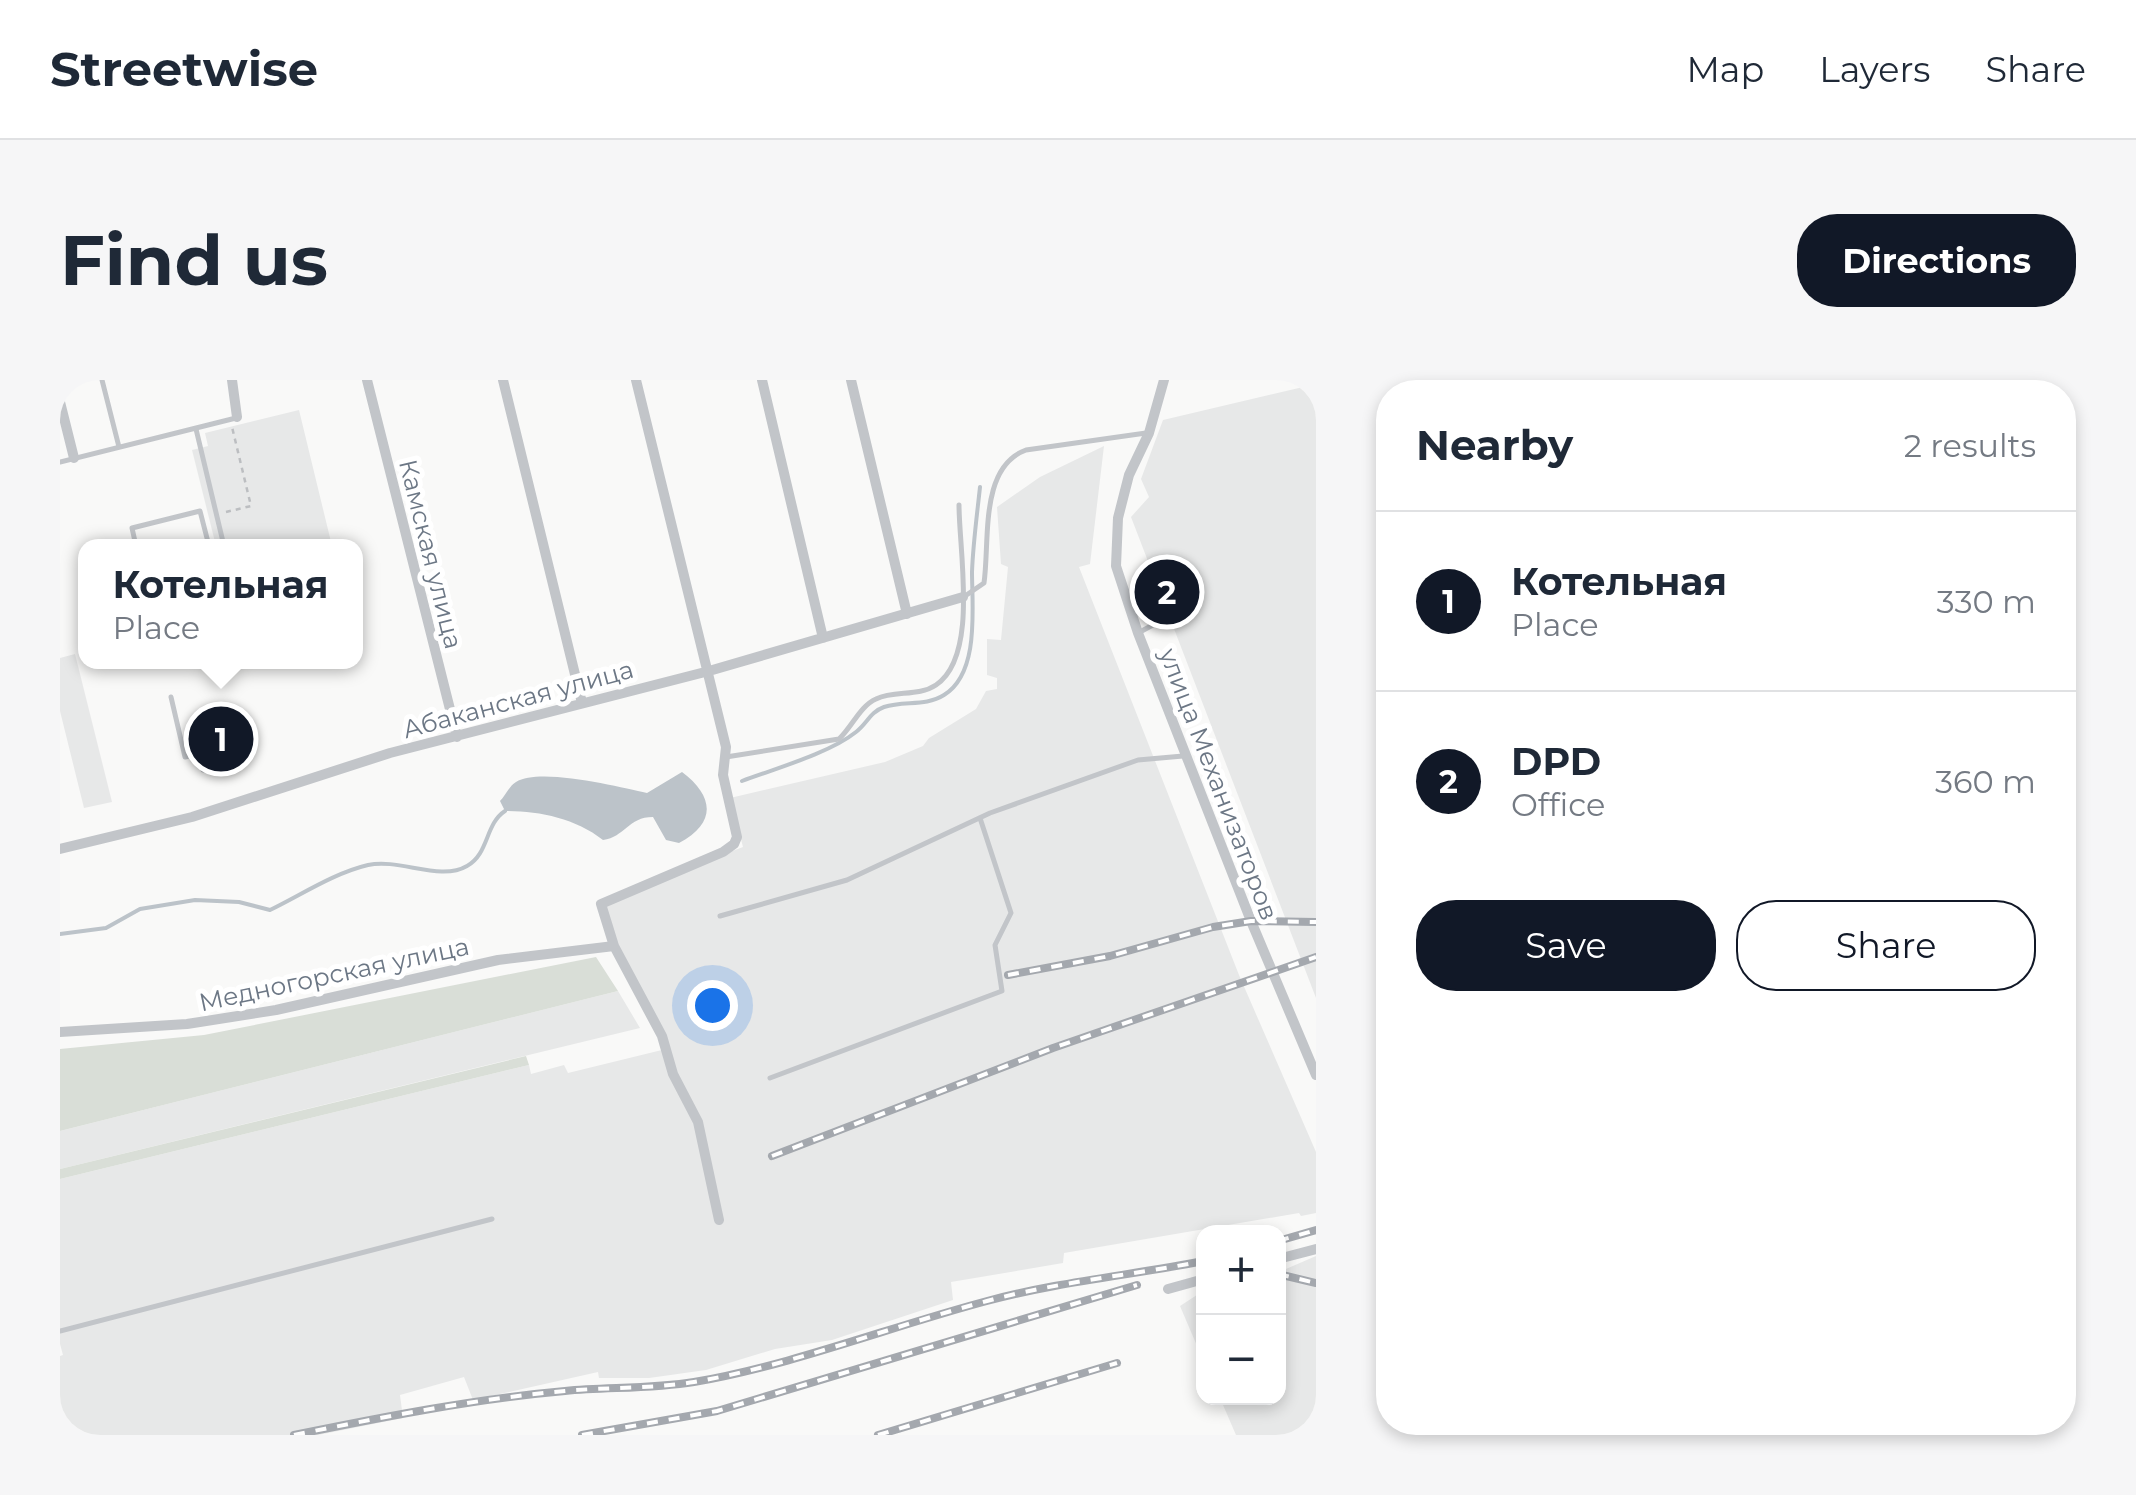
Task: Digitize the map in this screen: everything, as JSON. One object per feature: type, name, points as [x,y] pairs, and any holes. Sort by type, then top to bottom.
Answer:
[{"type":"street","points":[[232,380],[234,419]]},
{"type":"street","name":"Камская улица","points":[[367,380],[457,737]]},
{"type":"street","points":[[503,380],[582,703]]},
{"type":"street","points":[[636,380],[726,747],[723,775],[736,830],[734,844],[724,852],[601,904],[614,946],[662,1036],[672,1074],[698,1122],[719,1220]]},
{"type":"street","points":[[762,380],[823,638]]},
{"type":"street","points":[[851,380],[907,614]]},
{"type":"street","name":"улица Механизаторов","points":[[1164,384],[1149,433],[1129,475],[1118,518],[1116,566],[1138,633],[1270,971],[1316,1075]]},
{"type":"street","points":[[60,402],[74,458]]},
{"type":"street","name":"Абаканская улица","points":[[60,849],[192,817],[390,754],[709,671],[963,597]]},
{"type":"street","name":"Медногорская улица","points":[[60,1032],[188,1024],[276,1010],[498,960],[614,946]]},
{"type":"street","points":[[1286,1257],[1316,1249]]},
{"type":"street","points":[[1168,1290],[1196,1281]]},
{"type":"lane","points":[[102,380],[119,448]]},
{"type":"lane","points":[[60,462],[234,419]]},
{"type":"lane","points":[[196,429],[222,539]]},
{"type":"lane","name":"Абаканская улица","points":[[963,597],[984,583],[996,482],[1002,465],[1013,454],[1149,433]]},
{"type":"lane","points":[[723,757],[839,739],[876,698],[914,693],[936,685],[955,662],[962,641],[958,506]]},
{"type":"lane","points":[[134,539],[132,528],[200,512],[206,539]]},
{"type":"lane","points":[[1138,633],[1164,619]]},
{"type":"lane","points":[[170,696],[185,758],[198,754],[202,770]]},
{"type":"lane","points":[[720,916],[847,880],[980,818],[1138,760],[1186,756]]},
{"type":"lane","points":[[770,1078],[1002,990],[995,945],[1010,912],[980,818]]},
{"type":"lane","points":[[60,1331],[492,1219]]},
{"type":"path","points":[[217,514],[251,506],[234,419]]},
{"type":"shaded area","points":[[1316,384],[1316,998],[1131,517],[1149,497],[1141,479],[1163,420]]},
{"type":"shaded area","points":[[299,410],[330,539],[214,539],[192,450],[208,446],[205,433]]},
{"type":"shaded area","points":[[1104,446],[1090,564],[1079,567],[1239,975],[1316,1152],[1316,1213],[1228,1225],[1196,1225],[1196,1231],[1064,1253],[1063,1263],[951,1282],[953,1300],[832,1340],[775,1349],[706,1370],[649,1378],[599,1378],[598,1372],[473,1400],[464,1377],[400,1395],[403,1418],[318,1435],[60,1435],[60,1179],[529,1065],[531,1074],[564,1065],[568,1073],[666,1049],[599,914],[613,896],[743,847],[730,798],[885,762],[923,746],[929,738],[976,709],[986,691],[997,689],[997,678],[987,675],[987,639],[1001,640],[1008,567],[1001,564],[997,507],[1040,477]]},
{"type":"shaded area","points":[[75,654],[112,802],[84,808],[60,711],[60,658]]},
{"type":"shaded area","points":[[682,772],[700,790],[707,809],[700,827],[679,843],[666,840],[653,817],[638,820],[603,840],[556,817],[505,811],[500,801],[514,783],[527,778],[580,780],[647,793]]},
{"type":"shaded area","points":[[596,957],[618,991],[60,1131],[60,1049],[204,1035]]},
{"type":"shaded area","points":[[618,991],[640,1028],[60,1169],[60,1131]]},
{"type":"shaded area","points":[[526,1056],[529,1065],[60,1179],[60,1169]]},
{"type":"shaded area","points":[[1316,1256],[1316,1435],[1236,1435],[1223,1405],[1286,1405],[1286,1269]]},
{"type":"shaded area","points":[[1196,1296],[1196,1344],[1180,1306]]},
{"type":"waterway","points":[[742,781],[832,747],[884,707],[937,699],[956,685],[964,671],[972,638],[973,561],[980,487]]},
{"type":"waterway","points":[[60,934],[106,928],[140,909],[195,900],[239,902],[270,910],[330,879],[368,865],[456,870],[474,861],[494,823],[505,811]]},
{"type":"railway","points":[[1008,975],[1110,956],[1213,927],[1251,921],[1316,922]]},
{"type":"railway","points":[[772,1156],[1053,1048],[1316,957]]},
{"type":"railway","points":[[1286,1239],[1316,1230]]},
{"type":"railway","points":[[294,1435],[497,1399],[662,1386],[731,1375],[1013,1294],[1196,1262]]},
{"type":"railway","points":[[1286,1276],[1316,1283]]},
{"type":"railway","points":[[582,1435],[717,1411],[1137,1285]]},
{"type":"railway","points":[[878,1435],[1117,1363]]},
{"type":"place","name":"DPD","points":[[1167,592]]},
{"type":"place","name":"Котельная","points":[[221,739]]}]
